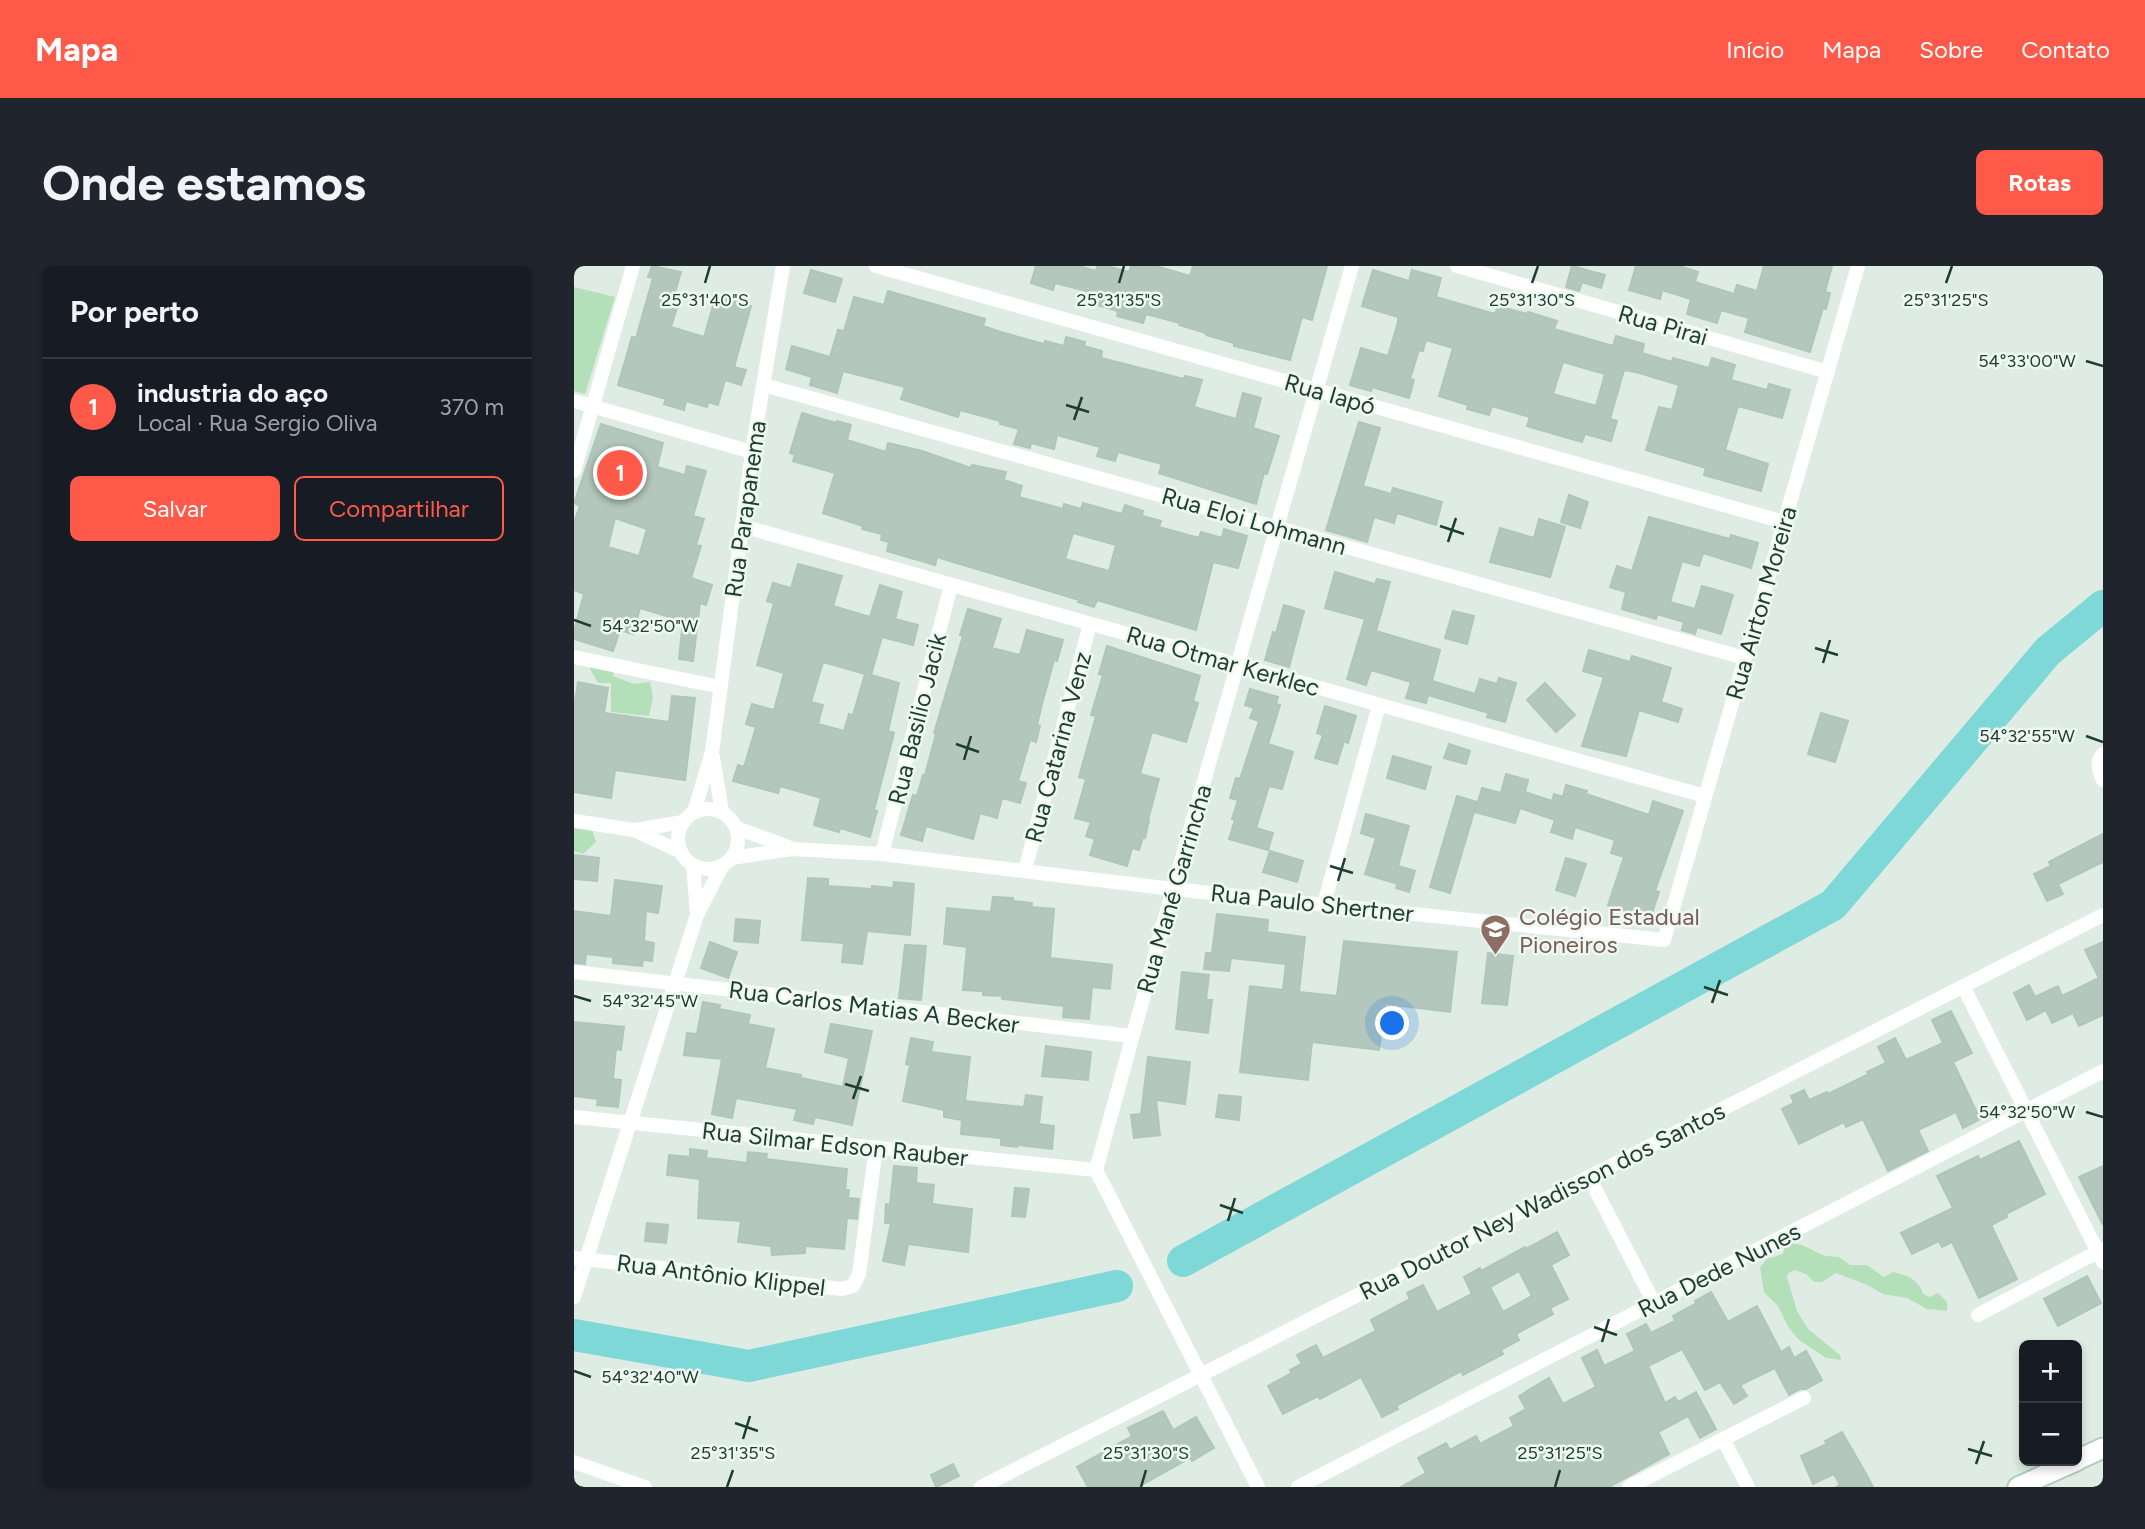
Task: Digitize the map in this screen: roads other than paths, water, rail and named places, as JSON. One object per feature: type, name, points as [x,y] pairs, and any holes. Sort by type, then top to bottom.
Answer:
[{"type":"main road","points":[[2082,1457],[2103,1448]]},
{"type":"main road","points":[[2018,1487],[2063,1466]]},
{"type":"street","points":[[574,471],[633,266]]},
{"type":"street","name":"Rua Parapanema","points":[[694,812],[712,752],[752,452],[783,266]]},
{"type":"street","name":"Rua Iapó","points":[[876,266],[1784,522]]},
{"type":"street","name":"Rua Mané Garrincha","points":[[1096,1170],[1173,889],[1352,266]]},
{"type":"street","name":"Rua Pirai","points":[[1457,266],[1828,372]]},
{"type":"street","name":"Rua Airton Moreira","points":[[1664,940],[1858,266]]},
{"type":"street","name":"Rua Eloi Lohmann","points":[[764,385],[1745,658]]},
{"type":"street","points":[[574,401],[752,452]]},
{"type":"street","name":"Rua Otmar Kerklec","points":[[742,526],[1705,796]]},
{"type":"street","name":"Rua Basilio Jacik","points":[[882,854],[951,585]]},
{"type":"street","name":"Rua Catarina Venz","points":[[1025,870],[1090,624]]},
{"type":"street","points":[[574,657],[721,687]]},
{"type":"street","points":[[1324,904],[1378,705]]},
{"type":"street","name":"Rua Parapanema","points":[[712,752],[722,812]]},
{"type":"street","points":[[2103,754],[2100,757],[2099,772],[2103,780]]},
{"type":"street","points":[[574,1297],[580,1258],[630,1123],[697,915],[738,844],[737,828],[722,812],[703,808],[683,822],[678,842],[681,852]]},
{"type":"street","points":[[574,821],[634,830],[681,852],[693,865],[702,868],[712,869],[727,862]]},
{"type":"street","points":[[634,830],[683,822]]},
{"type":"street","name":"Rua Paulo Shertner","points":[[737,828],[792,849]]},
{"type":"street","name":"Rua Paulo Shertner","points":[[727,862],[792,849],[882,854],[1173,889],[1664,940]]},
{"type":"street","points":[[693,865],[697,915]]},
{"type":"street","name":"Rua Doutor Ney Wadisson dos Santos","points":[[981,1487],[2103,915]]},
{"type":"street","name":"Rua Carlos Matias A Becker","points":[[574,972],[1132,1036]]},
{"type":"street","points":[[1963,986],[2101,1254],[1978,1315]]},
{"type":"street","name":"Rua Dede Nunes","points":[[1298,1487],[2103,1071]]},
{"type":"street","name":"Rua Silmar Edson Rauber","points":[[574,1117],[1096,1170]]},
{"type":"street","name":"Rua Antônio Klippel","points":[[580,1258],[842,1289],[853,1286],[859,1274],[876,1148]]},
{"type":"street","points":[[1096,1170],[1258,1487]]},
{"type":"street","points":[[1589,1177],[1654,1303]]},
{"type":"street","points":[[1629,1487],[1804,1398]]},
{"type":"street","points":[[1723,1438],[1748,1487]]},
{"type":"street","points":[[574,1462],[645,1487]]},
{"type":"waterway","points":[[1183,1261],[1833,905],[2048,651],[2103,606]]},
{"type":"waterway","points":[[574,1335],[749,1366],[1117,1286]]},
{"type":"place","name":"industria do aço","points":[[620,473]]},
{"type":"place","name":"Colégio Estadual Pioneiros","points":[[1496,957]]}]
